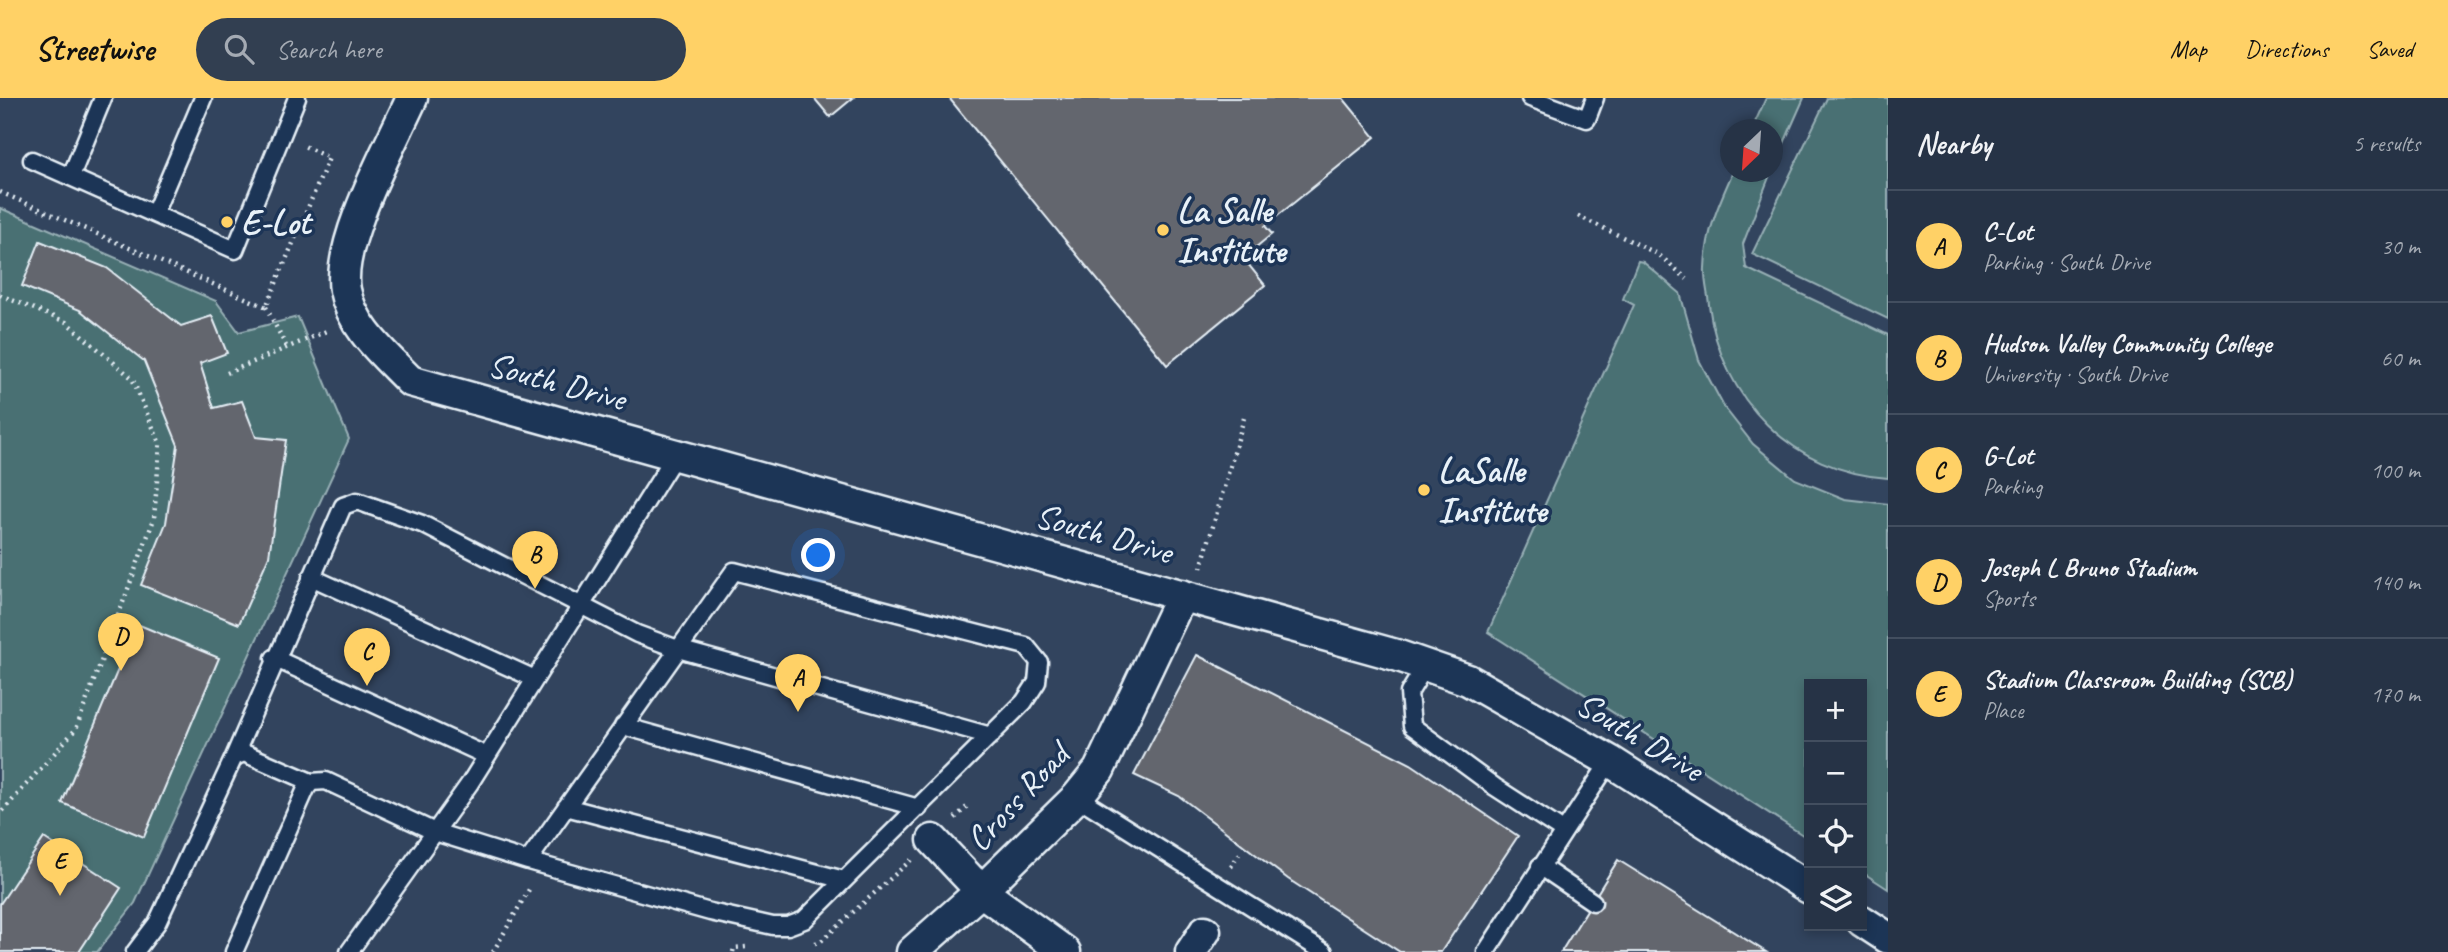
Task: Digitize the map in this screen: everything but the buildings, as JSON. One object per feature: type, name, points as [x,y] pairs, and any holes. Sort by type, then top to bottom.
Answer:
[{"type":"street","name":"South Drive","points":[[411,98],[348,242],[344,289],[356,320],[373,343],[410,381],[1182,595],[1426,665],[1468,680],[1610,761],[1804,885]]},
{"type":"street","name":"Cross Road","points":[[912,952],[981,891],[1077,797],[1099,770],[1182,595]]},
{"type":"street","points":[[933,840],[981,891],[1065,952]]},
{"type":"street","points":[[1867,924],[1888,938]]},
{"type":"lane","points":[[71,176],[103,98]]},
{"type":"lane","points":[[154,214],[203,98]]},
{"type":"lane","points":[[32,160],[235,250],[297,98]]},
{"type":"lane","points":[[1530,98],[1587,119],[1595,98]]},
{"type":"lane","points":[[349,952],[487,756],[676,454]]},
{"type":"lane","points":[[135,952],[157,923],[234,757],[274,658],[343,506],[357,500],[422,524],[637,634],[678,649],[991,736]]},
{"type":"lane","points":[[234,757],[243,753],[311,782],[326,781],[435,832],[535,863],[709,912],[773,926],[788,926],[804,920],[1024,702],[1037,682],[1039,662],[1026,646],[734,571],[566,807],[535,863]]},
{"type":"lane","points":[[311,577],[536,679]]},
{"type":"lane","points":[[274,658],[487,756]]},
{"type":"lane","points":[[1426,665],[1409,693],[1412,726],[1494,787],[1563,831]]},
{"type":"lane","points":[[624,726],[919,808]]},
{"type":"lane","points":[[1486,952],[1610,761]]},
{"type":"lane","points":[[234,952],[311,782]]},
{"type":"lane","points":[[1077,797],[1324,952]]},
{"type":"lane","points":[[566,807],[844,880]]},
{"type":"lane","points":[[1540,866],[1592,902]]},
{"type":"path","points":[[1578,216],[1658,254],[1687,279]]},
{"type":"path","points":[[0,295],[66,322],[132,378],[160,444],[154,519],[76,729],[0,814]]},
{"type":"path","points":[[266,307],[286,346]]},
{"type":"path","points":[[227,373],[286,346],[356,320]]},
{"type":"path","points":[[1182,595],[1205,562],[1244,418]]},
{"type":"path","points":[[493,952],[535,863]]},
{"type":"green space","points":[[1766,98],[1804,98],[1783,145],[1783,119],[1757,119]]},
{"type":"green space","points":[[1827,98],[1888,98],[1888,319],[1752,254]]},
{"type":"green space","points":[[1729,182],[1767,182],[1743,244],[1746,268],[1888,335],[1888,478],[1853,473],[1821,462],[1792,445],[1767,424],[1746,399],[1729,371],[1716,339],[1709,305],[1706,255],[1718,207]]},
{"type":"green space","points":[[0,208],[216,301],[239,332],[298,317],[349,439],[135,903],[97,952],[0,952]]},
{"type":"green space","points":[[1638,261],[1643,262],[1680,293],[1699,360],[1724,407],[1753,444],[1795,479],[1845,499],[1888,504],[1888,889],[1867,875],[1867,679],[1804,679],[1804,836],[1488,632],[1634,305],[1623,299]]},
{"type":"place","name":"E-Lot","points":[[227,222]]},
{"type":"place","name":"La Salle Institute","points":[[1163,230]]},
{"type":"place","name":"LaSalle Institute","points":[[1424,490]]},
{"type":"place","name":"Hudson Valley Community College","points":[[535,589]]},
{"type":"place","name":"Joseph L Bruno Stadium","points":[[121,671]]},
{"type":"place","name":"G-Lot","points":[[367,686]]},
{"type":"place","name":"C-Lot","points":[[798,712]]},
{"type":"place","name":"Stadium Classroom Building (SCB)","points":[[60,896]]}]
